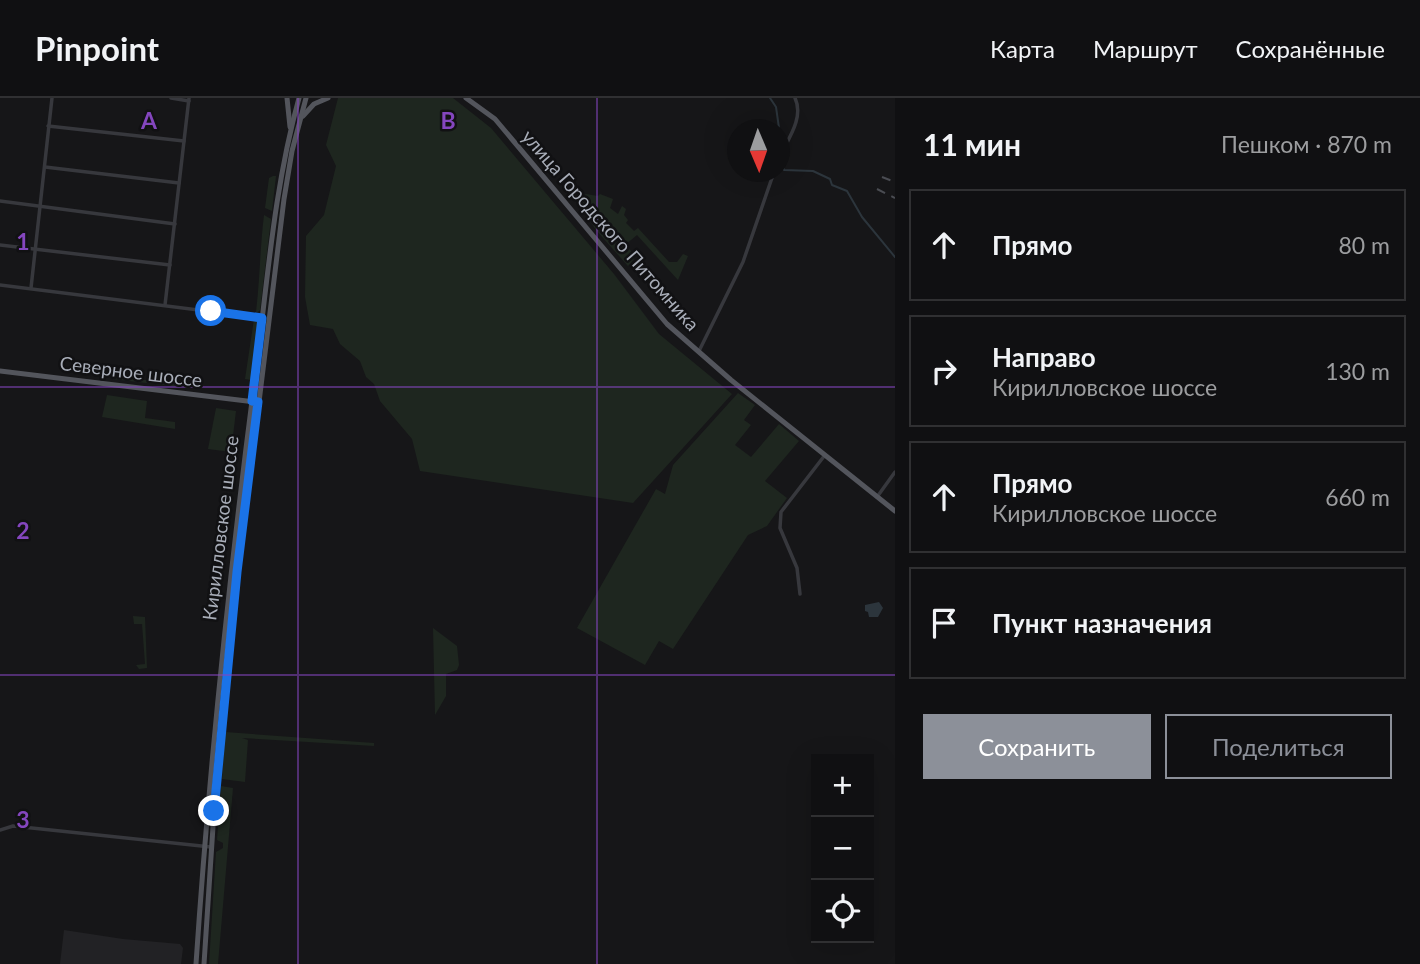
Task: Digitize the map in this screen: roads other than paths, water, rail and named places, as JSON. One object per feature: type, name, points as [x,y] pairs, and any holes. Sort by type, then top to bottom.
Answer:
[{"type":"main road","points":[[287,98],[290,130]]},
{"type":"main road","name":"Кирилловское шоссе","points":[[255,402],[262,318],[290,130],[299,98]]},
{"type":"main road","name":"Кирилловское шоссе","points":[[204,964],[219,666],[284,199],[306,98]]},
{"type":"main road","points":[[298,125],[306,112],[319,100],[328,98]]},
{"type":"main road","name":"улица Городского Питомника","points":[[466,98],[495,119],[667,324],[698,353],[895,511]]},
{"type":"main road","name":"Северное шоссе","points":[[0,371],[255,402]]},
{"type":"main road","name":"Кирилловское шоссе","points":[[197,964],[208,846]]},
{"type":"street","points":[[31,288],[52,98]]},
{"type":"street","points":[[165,305],[189,99],[171,98]]},
{"type":"street","points":[[790,133],[800,107],[796,98]]},
{"type":"street","points":[[48,125],[184,141]]},
{"type":"street","points":[[45,167],[179,183]]},
{"type":"street","points":[[698,353],[743,262],[771,182]]},
{"type":"street","points":[[0,201],[175,224]]},
{"type":"street","points":[[0,245],[170,265]]},
{"type":"street","points":[[0,285],[262,318]]},
{"type":"street","points":[[800,594],[797,568],[780,528],[781,512],[825,455]]},
{"type":"street","points":[[877,497],[895,472]]},
{"type":"street","points":[[0,830],[13,826],[208,846]]},
{"type":"waterway","points":[[770,98],[776,107],[778,119]]},
{"type":"waterway","points":[[790,170],[813,171],[830,179],[832,185],[847,191],[862,217],[895,257]]},
{"type":"railway","points":[[882,177],[895,182]]},
{"type":"railway","points":[[877,189],[895,198]]}]
